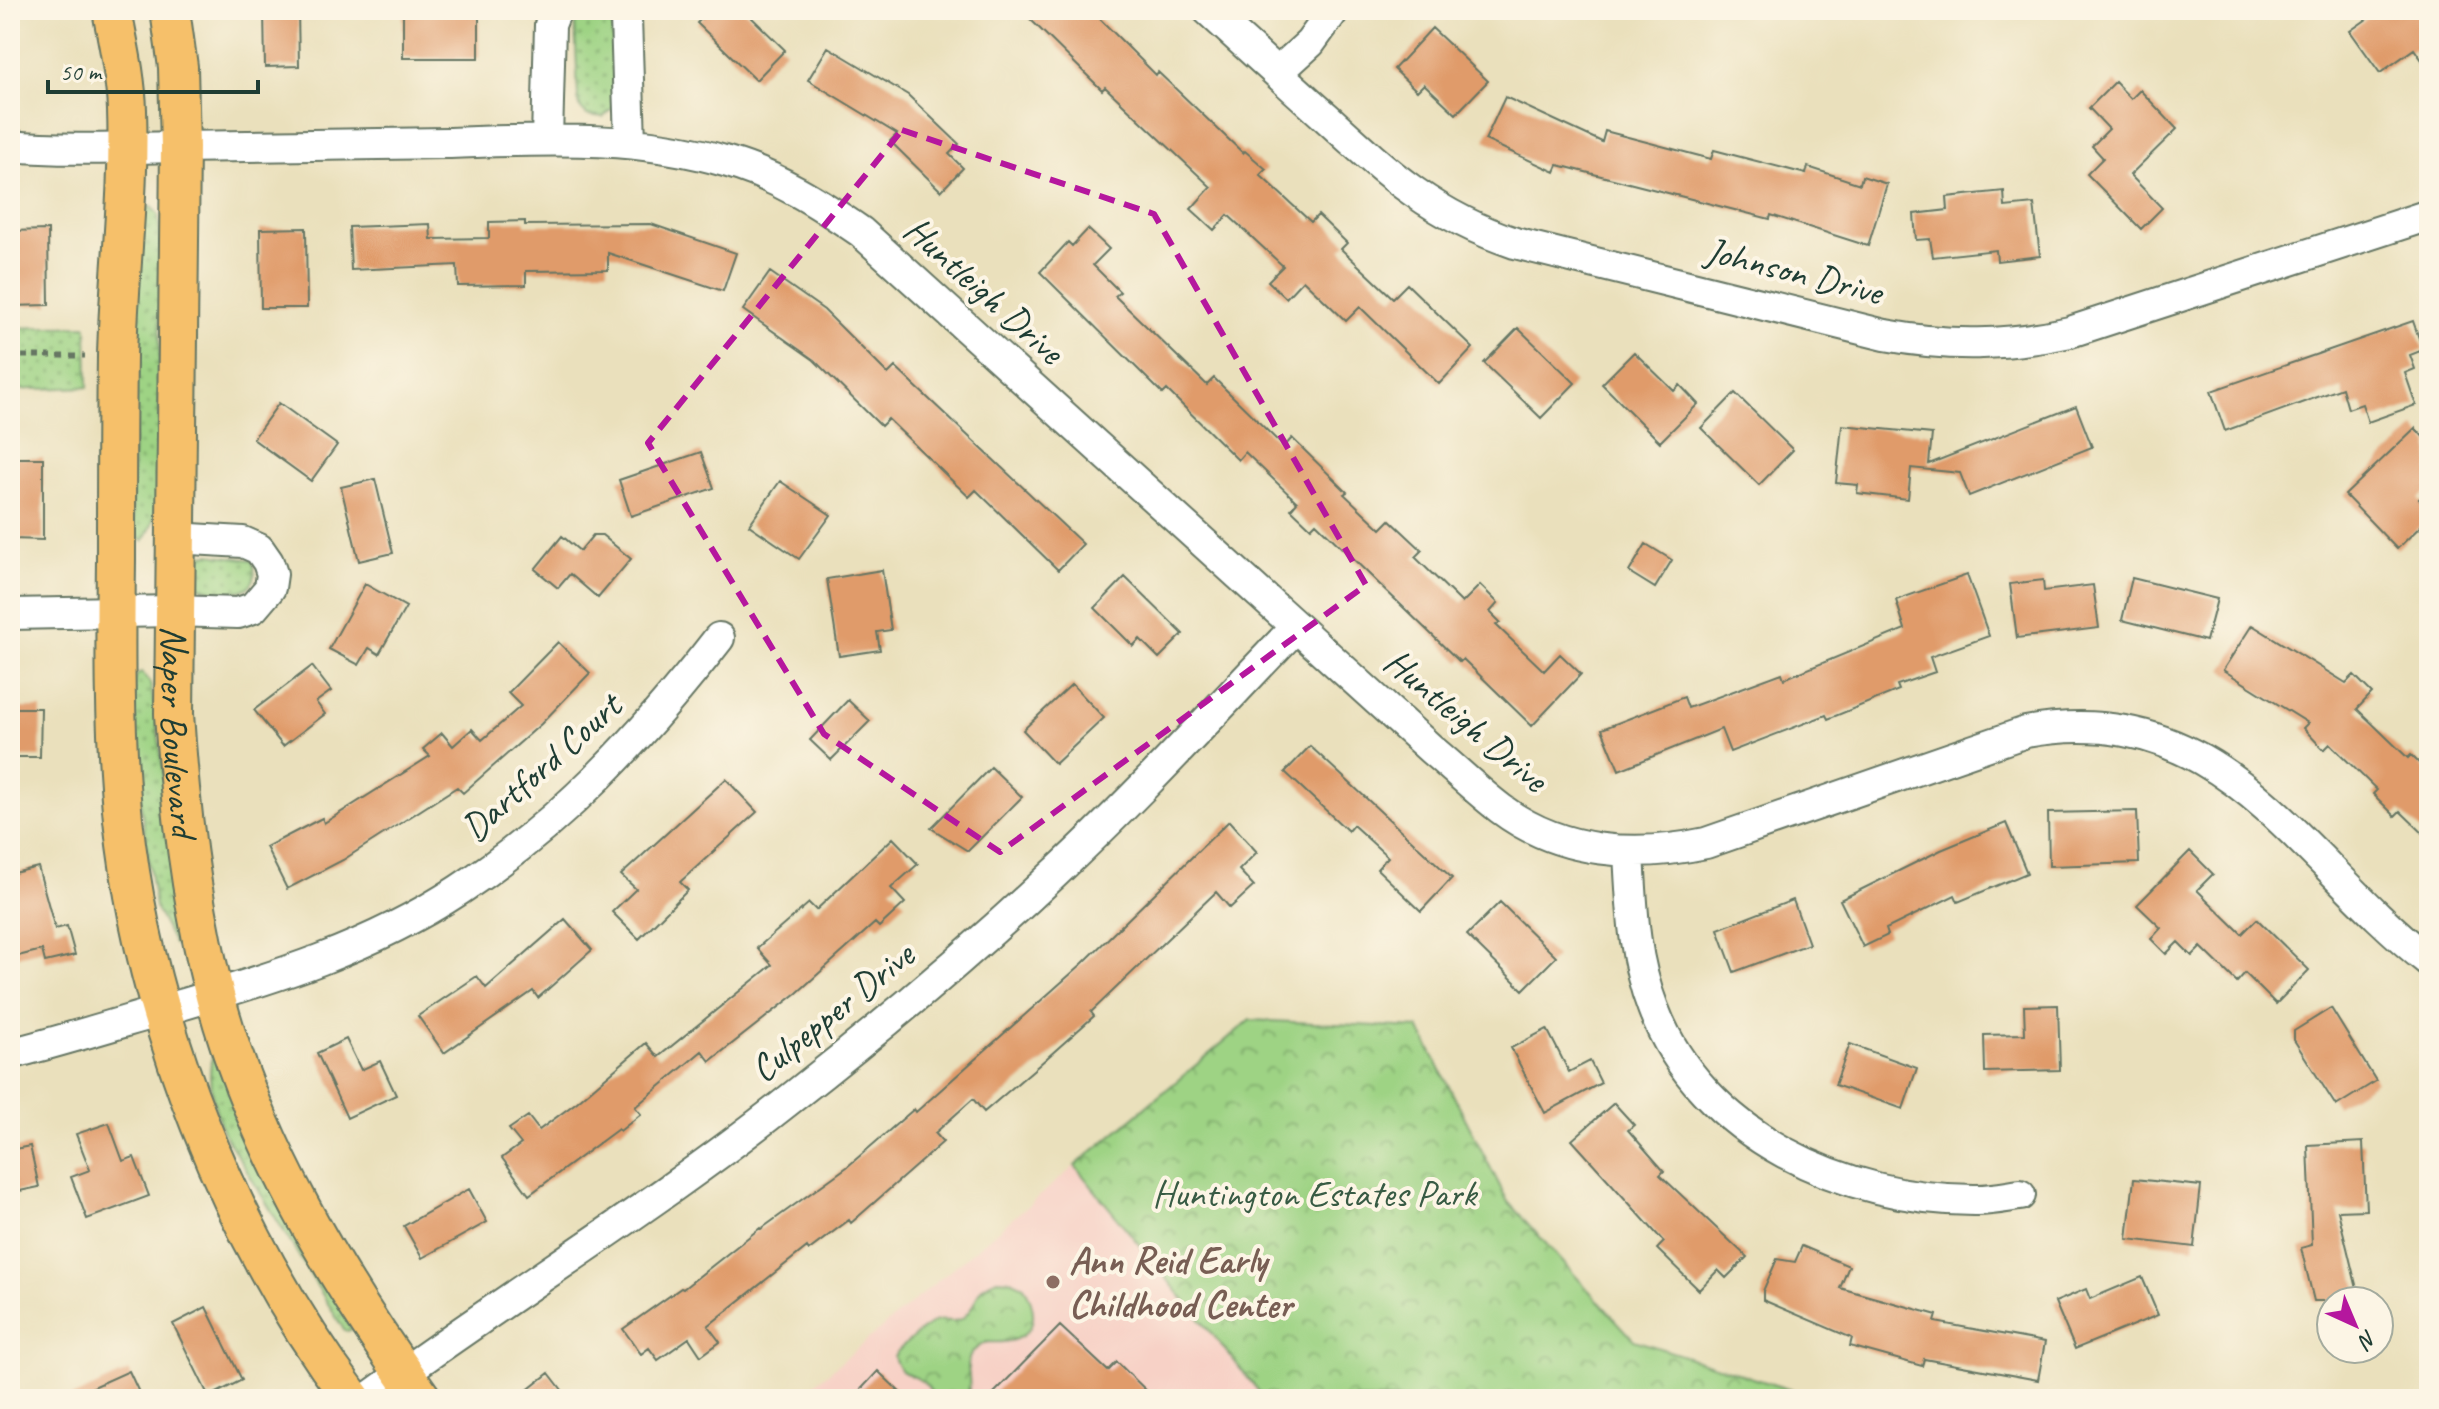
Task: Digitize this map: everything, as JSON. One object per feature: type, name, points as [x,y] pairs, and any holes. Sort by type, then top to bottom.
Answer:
[{"type":"main road","name":"Naper Boulevard","points":[[112,10],[124,74],[127,148],[118,353],[117,733],[123,821],[138,915],[172,1049],[200,1124],[250,1234],[305,1330],[352,1399]]},
{"type":"main road","name":"Naper Boulevard","points":[[170,10],[178,67],[180,147],[174,714],[179,806],[194,901],[215,995],[244,1083],[298,1202],[351,1294],[412,1386]]},
{"type":"street","points":[[547,139],[550,25],[556,10]]},
{"type":"street","points":[[622,10],[626,18],[630,142]]},
{"type":"street","name":"Johnson Drive","points":[[1208,10],[1409,191],[1449,217],[1481,232],[1885,335],[1931,343],[1977,345],[2034,340],[2070,332],[2429,215]]},
{"type":"street","points":[[1277,73],[1310,43],[1334,10]]},
{"type":"street","name":"Huntleigh Drive","points":[[10,146],[127,148],[547,139],[630,142],[674,148],[729,162],[784,184],[861,232],[1502,810],[1531,827],[1562,840],[1603,850],[1629,853],[1670,851],[1706,843],[2026,732],[2056,727],[2111,727],[2185,748],[2242,785],[2429,961]]},
{"type":"street","points":[[10,614],[238,613],[253,608],[270,588],[272,574],[259,549],[243,542],[174,538]]},
{"type":"street","name":"Culpepper Drive","points":[[367,1399],[412,1386],[789,1100],[871,1034],[1002,923],[1056,872],[1177,753],[1296,627]]},
{"type":"street","name":"Dartford Court","points":[[10,1054],[257,983],[350,948],[456,892],[554,820],[610,768],[719,638]]},
{"type":"street","points":[[1629,853],[1637,959],[1653,1010],[1680,1061],[1712,1099],[1738,1123],[1802,1161],[1832,1174],[1888,1190],[1915,1196],[1978,1200],[2020,1195]]},
{"type":"path","points":[[10,356],[90,356]]},
{"type":"highlighted area","points":[[902,130],[1154,214],[1366,585],[1000,852],[824,734],[648,443]]},
{"type":"shaded area","name":"Ann Reid Early Childhood Center","points":[[1075,1166],[1265,1399],[797,1399]]},
{"type":"green space","points":[[578,10],[608,10],[612,18],[615,94],[613,108],[603,117],[587,115],[578,99],[575,18]]},
{"type":"green space","points":[[150,206],[158,214],[160,235],[159,487],[153,522],[143,541],[135,533],[132,511],[137,251],[144,213]]},
{"type":"green space","points":[[87,326],[88,387],[10,390],[10,328]]},
{"type":"green space","points":[[200,555],[252,560],[255,573],[252,582],[246,588],[227,592],[195,585],[193,561]]},
{"type":"green space","points":[[142,672],[150,683],[156,716],[184,940],[181,945],[174,944],[155,907],[136,769],[134,685],[137,674]]},
{"type":"green space","name":"Huntington Estates Park","points":[[1250,1020],[1419,1028],[1508,1202],[1634,1340],[1819,1399],[1265,1399],[1075,1166]]},
{"type":"green space","points":[[212,1057],[216,1059],[352,1329],[344,1330],[222,1130],[211,1085]]},
{"type":"green space","points":[[998,1279],[1011,1280],[1024,1286],[1033,1311],[1029,1329],[1013,1340],[987,1342],[977,1348],[968,1361],[969,1391],[965,1399],[935,1399],[925,1384],[899,1368],[894,1356],[933,1323],[963,1318],[980,1290]]},
{"type":"building","points":[[264,10],[298,10],[299,66],[265,67]]},
{"type":"building","points":[[403,10],[479,10],[479,58],[403,58]]},
{"type":"building","points":[[710,10],[744,10],[785,50],[756,80],[697,23]]},
{"type":"building","points":[[1021,10],[1091,10],[1156,75],[1158,72],[1243,153],[1245,151],[1266,169],[1260,175],[1311,222],[1318,215],[1347,243],[1341,249],[1393,298],[1407,284],[1473,348],[1439,384],[1360,307],[1346,321],[1303,280],[1286,298],[1268,281],[1283,266],[1228,215],[1214,230],[1191,209],[1211,187],[1105,87],[1102,90]]},
{"type":"building","points":[[2380,10],[2429,10],[2429,70],[2414,49],[2380,73],[2350,31]]},
{"type":"building","points":[[1432,28],[1488,81],[1456,114],[1424,84],[1417,91],[1394,69]]},
{"type":"building","points":[[828,47],[908,95],[959,144],[949,154],[963,168],[941,191],[890,141],[897,134],[808,80]]},
{"type":"building","points":[[2115,82],[2131,99],[2140,90],[2177,129],[2130,175],[2162,208],[2141,229],[2087,174],[2103,158],[2092,146],[2109,129],[2089,108]]},
{"type":"building","points":[[1505,97],[1602,142],[1605,131],[1711,159],[1714,150],[1806,174],[1808,167],[1860,184],[1862,176],[1887,184],[1868,246],[1771,215],[1770,219],[1558,165],[1555,172],[1485,140]]},
{"type":"building","points":[[2004,191],[2005,207],[2034,204],[2040,256],[1997,261],[1996,250],[1933,257],[1930,239],[1916,240],[1914,214],[1948,210],[1947,197]]},
{"type":"building","points":[[525,221],[525,225],[651,224],[736,253],[723,291],[608,253],[608,270],[526,271],[526,285],[458,286],[457,265],[351,270],[349,227],[430,224],[431,239],[489,238],[489,222]]},
{"type":"building","points":[[306,228],[307,308],[261,308],[260,229]]},
{"type":"building","points":[[1088,229],[1109,249],[1093,265],[1120,292],[1115,296],[1207,385],[1214,378],[1284,447],[1292,438],[1381,529],[1390,520],[1422,550],[1415,557],[1462,603],[1480,585],[1498,603],[1490,612],[1500,622],[1496,625],[1544,671],[1560,654],[1581,674],[1532,726],[1463,659],[1460,662],[1316,523],[1311,528],[1291,509],[1297,502],[1245,452],[1238,460],[1167,390],[1163,394],[1040,272],[1068,242],[1072,246]]},
{"type":"building","points":[[48,230],[49,305],[10,306],[10,231]]},
{"type":"building","points":[[770,272],[824,310],[888,374],[895,367],[1083,544],[1058,570],[976,490],[969,497],[888,419],[881,426],[814,360],[743,310]]},
{"type":"building","points":[[2413,321],[2423,350],[2410,355],[2415,369],[2405,373],[2416,405],[2368,422],[2362,404],[2348,409],[2342,388],[2225,431],[2211,391]]},
{"type":"building","points":[[1518,328],[1575,383],[1541,418],[1484,363]]},
{"type":"building","points":[[1634,352],[1674,391],[1680,385],[1698,404],[1660,442],[1602,384]]},
{"type":"building","points":[[1735,393],[1793,450],[1759,485],[1701,428]]},
{"type":"building","points":[[279,403],[337,445],[311,481],[253,439]]},
{"type":"building","points":[[2076,406],[2092,447],[1969,496],[1960,473],[1911,468],[1908,499],[1857,493],[1858,485],[1836,483],[1842,425],[1932,434],[1929,464]]},
{"type":"building","points":[[2415,428],[2429,443],[2429,489],[2419,499],[2429,510],[2429,518],[2397,549],[2345,495]]},
{"type":"building","points":[[701,452],[714,488],[631,516],[619,480]]},
{"type":"building","points":[[10,458],[43,458],[43,540],[12,539]]},
{"type":"building","points":[[375,479],[393,553],[359,561],[341,487]]},
{"type":"building","points":[[780,481],[831,515],[799,559],[749,525]]},
{"type":"building","points":[[593,535],[602,535],[631,559],[598,598],[570,574],[558,588],[535,569],[562,536],[580,551]]},
{"type":"building","points":[[1646,544],[1672,560],[1655,588],[1629,572]]},
{"type":"building","points":[[882,570],[891,630],[877,632],[880,650],[839,656],[827,579]]},
{"type":"building","points":[[1967,575],[1989,636],[1930,657],[1935,672],[1897,685],[1899,690],[1828,719],[1826,715],[1730,752],[1721,729],[1619,770],[1602,729],[1684,697],[1688,708],[1782,673],[1784,679],[1905,629],[1896,600]]},
{"type":"building","points":[[1125,577],[1183,634],[1159,658],[1140,639],[1133,646],[1095,608]]},
{"type":"building","points":[[2132,578],[2217,599],[2206,641],[2122,620]]},
{"type":"building","points":[[2043,580],[2044,591],[2093,585],[2099,628],[2017,638],[2010,584]]},
{"type":"building","points":[[365,584],[406,607],[379,654],[369,648],[359,665],[329,649]]},
{"type":"building","points":[[2252,625],[2346,683],[2354,675],[2372,693],[2357,709],[2408,758],[2411,755],[2429,773],[2429,839],[2400,811],[2395,816],[2373,794],[2377,790],[2330,744],[2324,750],[2303,728],[2308,723],[2223,670]]},
{"type":"building","points":[[558,642],[590,673],[541,724],[463,793],[457,787],[343,860],[287,889],[266,847],[322,818],[324,823],[430,756],[423,749],[442,733],[453,746],[472,729],[482,740],[521,706],[508,693]]},
{"type":"building","points":[[312,666],[331,691],[316,702],[325,714],[283,746],[254,710]]},
{"type":"building","points":[[1072,684],[1104,718],[1055,764],[1023,730]]},
{"type":"building","points":[[848,700],[870,721],[831,760],[810,740]]},
{"type":"building","points":[[10,708],[41,708],[40,757],[10,757]]},
{"type":"building","points":[[1310,746],[1452,878],[1421,911],[1377,869],[1388,857],[1353,825],[1348,831],[1285,772]]},
{"type":"building","points":[[991,767],[1022,797],[968,851],[931,828]]},
{"type":"building","points":[[726,779],[757,812],[680,882],[688,890],[639,939],[612,912],[636,889],[621,875]]},
{"type":"building","points":[[2137,811],[2139,863],[2049,866],[2048,813]]},
{"type":"building","points":[[1229,821],[1257,852],[1239,870],[1254,886],[1230,908],[1216,892],[1091,1012],[1094,1016],[984,1112],[973,1099],[935,1133],[943,1142],[851,1223],[849,1220],[809,1250],[807,1247],[708,1326],[720,1342],[701,1356],[689,1338],[658,1360],[649,1348],[641,1354],[623,1329],[683,1289],[760,1228],[847,1167],[914,1109],[916,1112],[1083,963]]},
{"type":"building","points":[[2006,823],[2027,873],[1958,902],[1955,895],[1886,929],[1888,935],[1863,947],[1840,900],[1941,850]]},
{"type":"building","points":[[893,838],[918,864],[891,888],[905,903],[879,927],[875,923],[797,993],[710,1061],[702,1051],[635,1107],[641,1114],[529,1195],[502,1158],[521,1144],[509,1129],[528,1116],[539,1130],[646,1043],[658,1057],[772,965],[757,948],[809,903],[816,910]]},
{"type":"building","points":[[2190,851],[2213,874],[2197,890],[2242,934],[2257,919],[2309,970],[2276,1004],[2245,973],[2237,982],[2201,947],[2192,956],[2178,942],[2166,954],[2151,939],[2161,928],[2137,905]]},
{"type":"building","points":[[38,867],[55,929],[67,926],[75,955],[45,962],[42,950],[14,957],[10,942],[10,874]]},
{"type":"building","points":[[1793,900],[1809,944],[1734,972],[1718,929]]},
{"type":"building","points":[[1500,902],[1556,957],[1523,990],[1467,935]]},
{"type":"building","points":[[565,919],[592,950],[538,998],[533,991],[444,1053],[418,1016],[477,976],[486,988]]},
{"type":"building","points":[[2058,1005],[2060,1070],[1985,1072],[1984,1035],[2025,1034],[2024,1006]]},
{"type":"building","points":[[2331,1008],[2376,1081],[2336,1106],[2294,1040],[2294,1031]]},
{"type":"building","points":[[1547,1029],[1569,1072],[1590,1061],[1601,1083],[1545,1113],[1511,1048]]},
{"type":"building","points":[[346,1039],[361,1070],[380,1061],[396,1095],[347,1118],[317,1053]]},
{"type":"building","points":[[1850,1044],[1917,1068],[1903,1109],[1835,1085]]},
{"type":"building","points":[[1614,1103],[1634,1125],[1628,1130],[1664,1171],[1660,1175],[1747,1257],[1726,1278],[1718,1270],[1699,1290],[1657,1249],[1664,1242],[1572,1140]]},
{"type":"building","points":[[109,1123],[123,1161],[134,1157],[149,1196],[87,1219],[71,1177],[90,1170],[76,1134]]},
{"type":"building","points":[[2363,1142],[2366,1210],[2338,1211],[2356,1285],[2315,1285],[2315,1301],[2301,1248],[2312,1245],[2308,1145]]},
{"type":"building","points":[[30,1146],[39,1187],[10,1193],[10,1150]]},
{"type":"building","points":[[2134,1179],[2201,1186],[2194,1247],[2127,1239]]},
{"type":"building","points":[[469,1189],[487,1222],[422,1258],[404,1226]]},
{"type":"building","points":[[1802,1246],[1849,1266],[1840,1288],[1937,1315],[1935,1322],[2045,1342],[2038,1380],[1924,1359],[1922,1366],[1850,1346],[1852,1338],[1763,1300],[1763,1291],[1777,1259],[1795,1262]]},
{"type":"building","points":[[2142,1277],[2158,1315],[2075,1349],[2055,1302],[2086,1289],[2090,1299]]},
{"type":"building","points":[[206,1307],[242,1380],[209,1397],[173,1324]]},
{"type":"building","points":[[1060,1326],[1108,1371],[1117,1362],[1155,1399],[988,1399]]},
{"type":"building","points":[[129,1371],[142,1399],[67,1399]]},
{"type":"building","points":[[878,1371],[907,1399],[852,1399]]},
{"type":"building","points":[[549,1373],[569,1399],[516,1399]]},
{"type":"place","name":"Ann Reid Early Childhood Center","points":[[1053,1282]]}]
